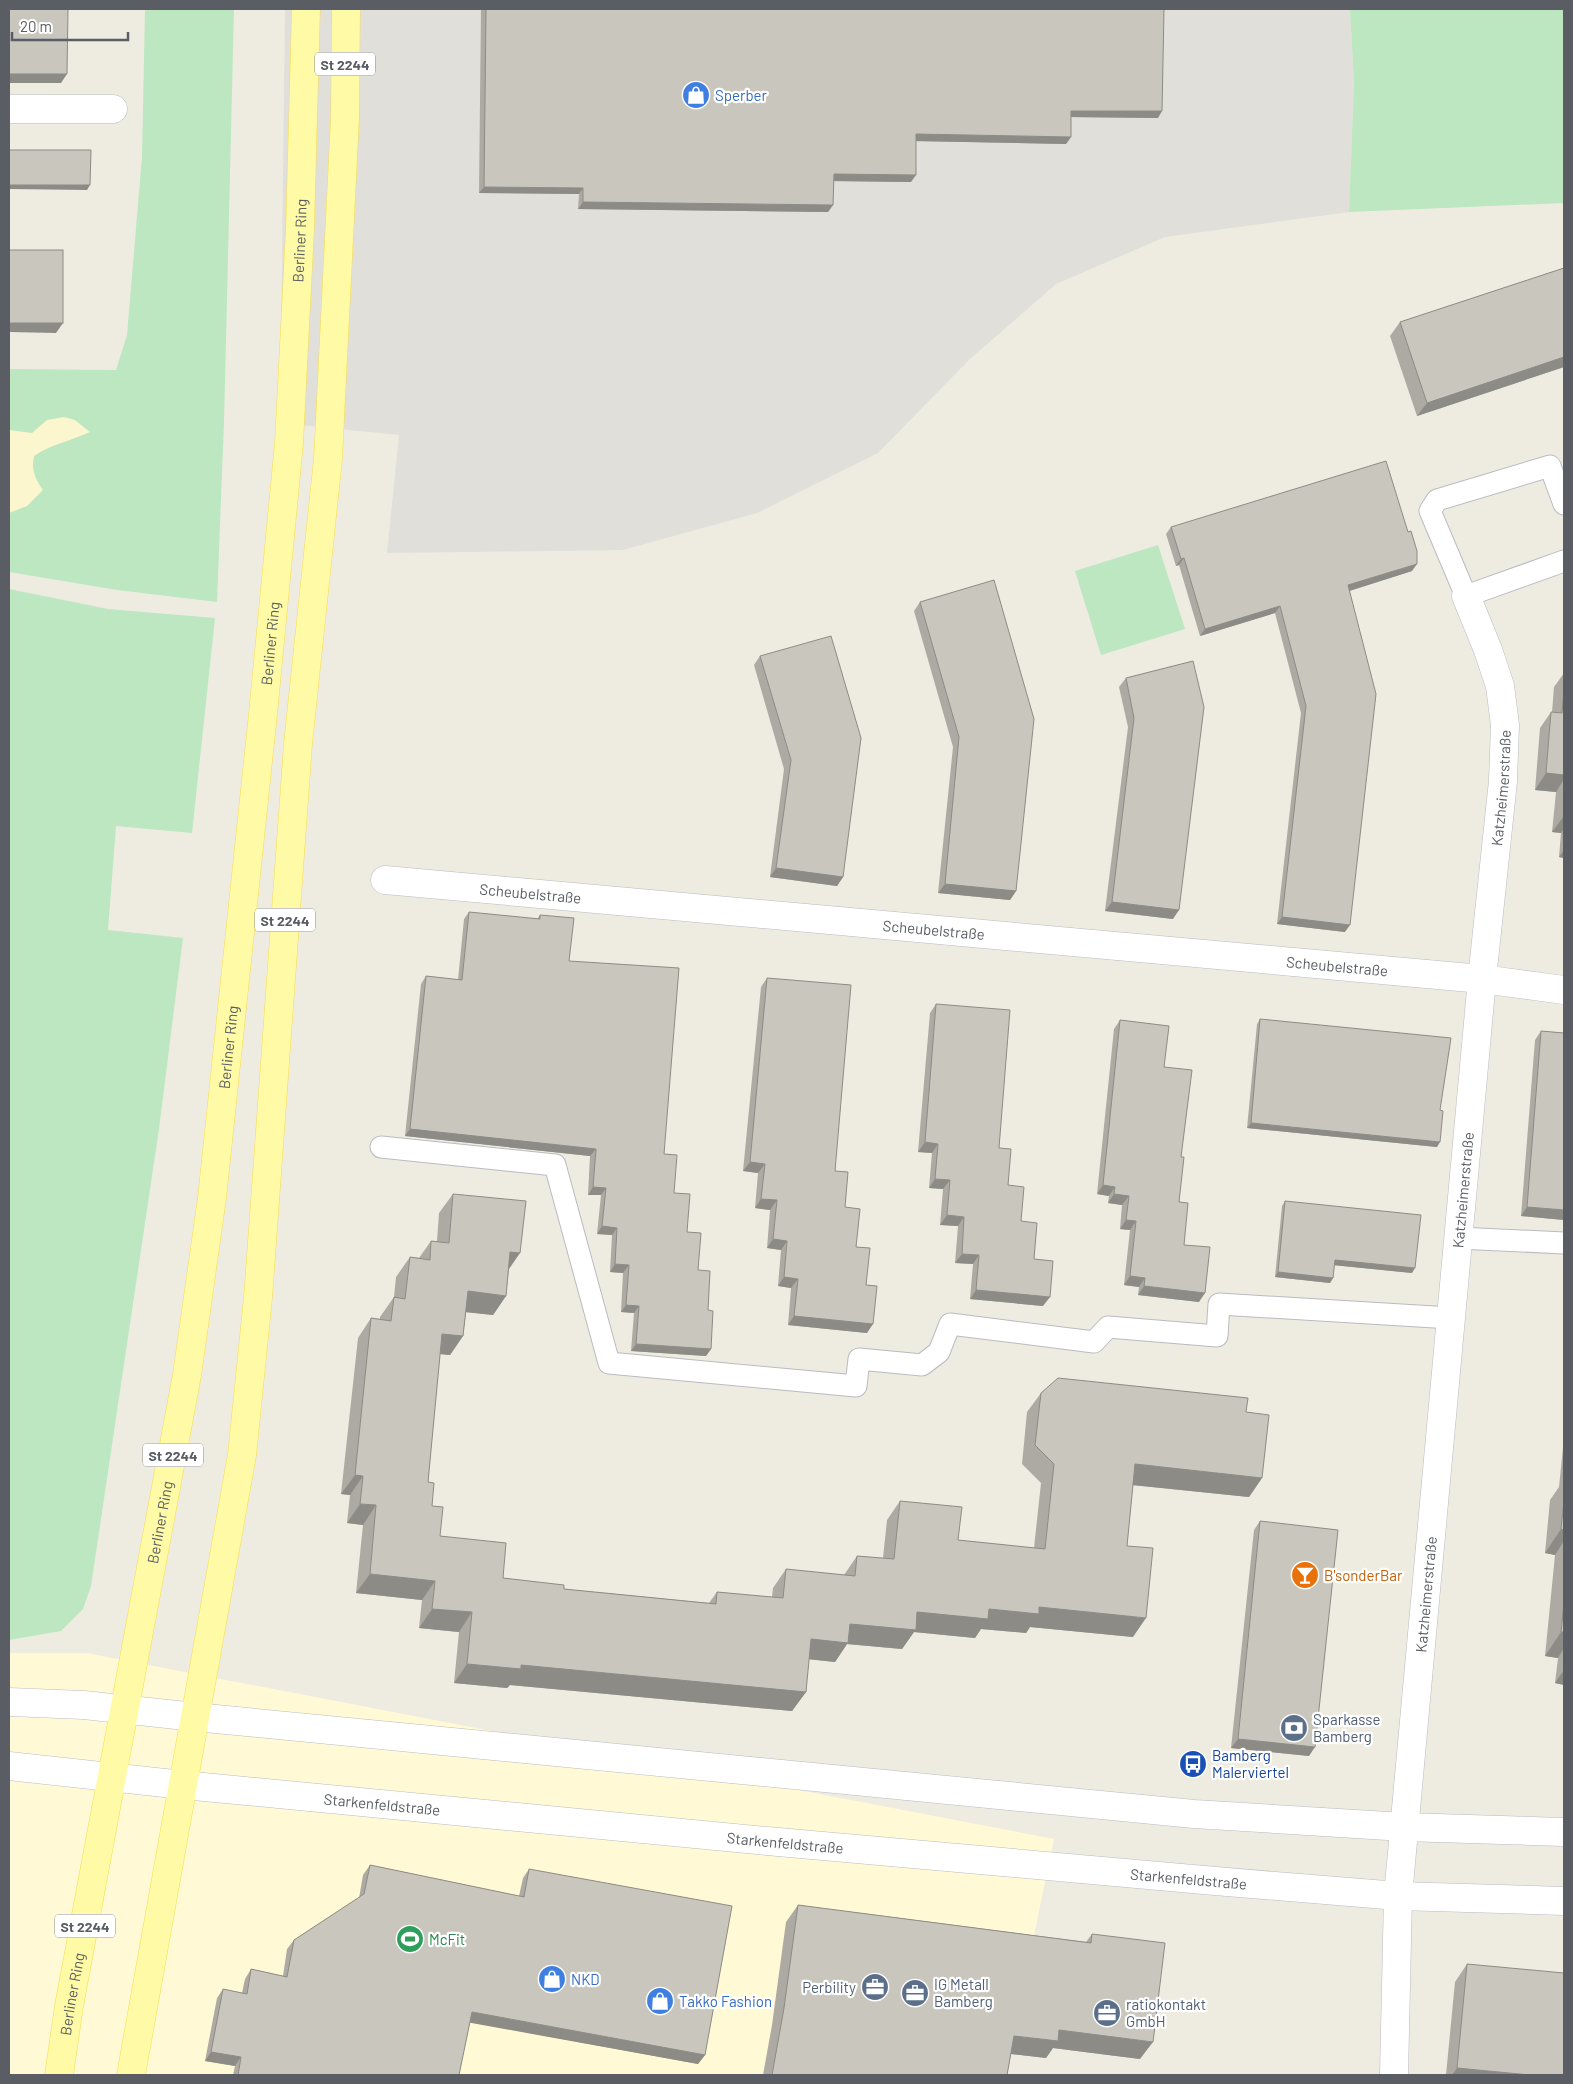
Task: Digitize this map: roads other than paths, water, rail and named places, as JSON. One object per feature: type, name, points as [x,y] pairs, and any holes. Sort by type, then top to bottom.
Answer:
[{"type":"main road","name":"Berliner Ring","points":[[59,2075],[69,2006],[126,1710],[187,1375],[212,1198],[289,443],[300,229],[306,9]]},
{"type":"main road","name":"St 2244","points":[[131,2075],[242,1455],[258,1298],[298,744],[328,459],[345,118],[346,9]]},
{"type":"street","points":[[9,109],[113,109]]},
{"type":"street","name":"Katzheimerstraße","points":[[1394,2075],[1398,1896],[1482,979],[1504,781],[1505,725],[1500,686],[1466,596]]},
{"type":"street","name":"Scheubelstraße","points":[[385,880],[1482,979],[1564,990]]},
{"type":"street","points":[[9,1702],[84,1705],[1174,1812],[1404,1827],[1564,1832]]},
{"type":"street","name":"Starkenfeldstraße","points":[[9,1766],[184,1785],[757,1840],[1398,1896],[1564,1901]]},
{"type":"lane","points":[[1564,504],[1550,466],[1437,500],[1430,511],[1466,596],[1564,561]]},
{"type":"lane","points":[[381,1147],[554,1165],[609,1363],[856,1386],[859,1359],[922,1365],[939,1352],[950,1324],[1094,1342],[1108,1327],[1217,1336],[1219,1304],[1451,1318]]},
{"type":"lane","points":[[1458,1238],[1564,1244]]},
{"type":"place","name":"Sperber","points":[[696,95]]},
{"type":"place","name":"B'sonderBar","points":[[1305,1575]]},
{"type":"place","name":"Sparkasse Bamberg","points":[[1294,1728]]},
{"type":"place","name":"Bamberg Malerviertel","points":[[1193,1764]]},
{"type":"place","name":"McFit","points":[[410,1939]]},
{"type":"place","name":"NKD","points":[[552,1979]]},
{"type":"place","name":"Perbility","points":[[875,1987]]},
{"type":"place","name":"IG Metall Bamberg","points":[[915,1993]]},
{"type":"place","name":"Takko Fashion","points":[[660,2001]]},
{"type":"place","name":"ratiokontakt GmbH","points":[[1107,2013]]}]
